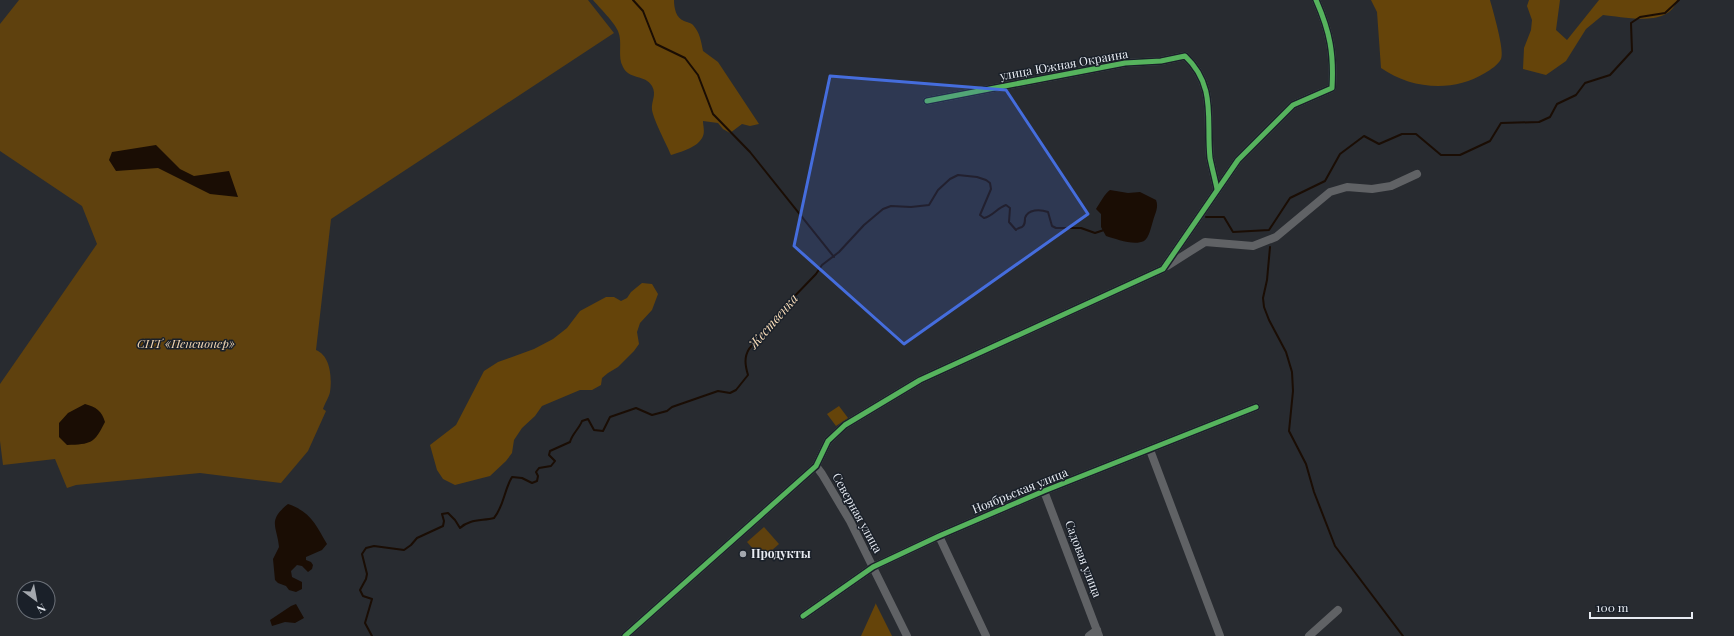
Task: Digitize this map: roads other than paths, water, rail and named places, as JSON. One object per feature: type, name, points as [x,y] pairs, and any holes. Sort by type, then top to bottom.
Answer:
[{"type":"street","points":[[1163,269],[1238,160],[1293,105],[1332,88],[1332,48],[1326,24],[1316,0]]},
{"type":"street","name":"улица Южная Окраина","points":[[927,101],[1125,63],[1161,61],[1185,56],[1198,71],[1205,89],[1209,109],[1210,159],[1217,189]]},
{"type":"street","points":[[625,636],[816,466],[828,441],[845,425],[920,380],[1163,269],[1206,242],[1253,246],[1276,237],[1330,192],[1347,186],[1372,189],[1391,186],[1417,174]]},
{"type":"street","name":"Ноябрьская улица","points":[[803,616],[873,567],[939,536],[1044,491],[1256,407]]},
{"type":"street","points":[[1150,450],[1220,636]]},
{"type":"street","name":"Северная улица","points":[[816,466],[850,521],[907,636]]},
{"type":"street","name":"Садовая улица","points":[[1044,491],[1098,633]]},
{"type":"street","points":[[939,536],[986,636]]},
{"type":"street","points":[[1310,636],[1338,610]]},
{"type":"street","points":[[1089,636],[1098,633]]},
{"type":"waterway","points":[[633,0],[643,11],[656,44],[685,58],[698,75],[713,114],[750,152],[834,257]]},
{"type":"waterway","name":"Жественка","points":[[1206,217],[1224,217],[1233,232],[1269,230],[1290,198],[1325,181],[1340,154],[1364,136],[1379,144],[1402,134],[1416,134],[1441,155],[1460,155],[1490,141],[1501,123],[1539,122],[1550,117],[1557,104],[1576,95],[1585,83],[1610,75],[1632,51],[1631,23],[1640,17],[1665,13],[1679,0]]},
{"type":"waterway","name":"Жественка","points":[[372,636],[365,623],[372,599],[363,596],[360,590],[367,574],[362,554],[366,548],[374,546],[404,550],[417,538],[443,526],[444,521],[442,514],[448,513],[460,528],[467,523],[494,518],[500,508],[512,477],[522,478],[532,483],[537,481],[538,476],[536,472],[539,468],[551,466],[555,461],[549,455],[550,451],[570,442],[572,436],[582,421],[588,419],[594,430],[603,431],[610,417],[636,408],[652,415],[667,411],[672,407],[718,391],[730,393],[736,390],[748,375],[746,368],[746,355],[749,349],[788,303],[816,274],[822,265],[839,252],[864,225],[883,209],[891,206],[911,207],[929,205],[938,190],[950,179],[958,175],[977,177],[990,183],[991,189],[980,215],[984,218],[990,216],[1006,205],[1010,208],[1009,222],[1016,230],[1024,225],[1025,218],[1031,211],[1038,210],[1048,212],[1052,226],[1056,228],[1081,228],[1095,233],[1104,230]]},
{"type":"waterway","points":[[1270,247],[1267,280],[1263,298],[1264,307],[1269,320],[1286,352],[1292,372],[1293,391],[1289,431],[1306,464],[1314,492],[1335,546],[1403,636]]},
{"type":"place","name":"Продукты","points":[[743,554]]},
{"type":"park label","name":"СНТ «Пенсионер»","points":[[186,344]]}]
